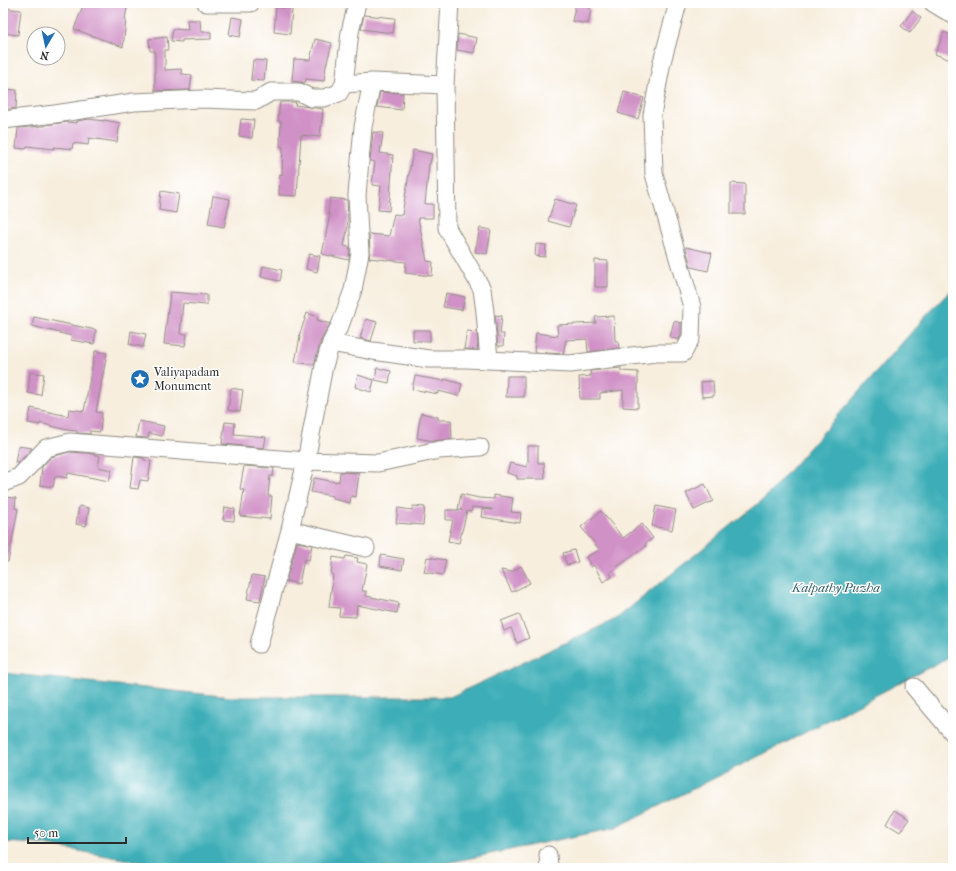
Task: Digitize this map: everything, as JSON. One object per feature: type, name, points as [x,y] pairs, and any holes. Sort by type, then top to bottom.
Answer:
[{"type":"street","points":[[206,3],[251,3]]},
{"type":"street","points":[[3,120],[134,102],[203,99],[256,101],[272,92],[299,92],[311,98],[324,98],[339,94],[344,84],[350,32],[357,3]]},
{"type":"street","points":[[450,3],[445,85],[447,228],[482,289],[489,360]]},
{"type":"street","points":[[331,343],[429,359],[466,359],[570,364],[655,353],[683,353],[691,338],[692,307],[654,174],[652,115],[662,62],[678,3]]},
{"type":"street","points":[[933,3],[953,15]]},
{"type":"street","points":[[344,84],[372,82],[445,85]]},
{"type":"street","points":[[260,644],[290,530],[306,461],[324,366],[331,343],[341,323],[353,290],[360,254],[358,189],[363,127],[372,82]]},
{"type":"street","points":[[3,483],[19,477],[46,448],[70,442],[306,461],[378,464],[439,450],[480,447]]},
{"type":"street","points":[[290,530],[366,548]]},
{"type":"street","points":[[914,687],[953,734]]},
{"type":"water","name":"Kalpathy Puzha","points":[[953,288],[953,655],[783,744],[615,828],[437,865],[418,868],[174,868],[40,844],[3,842],[3,673],[231,697],[450,697],[616,619],[765,498],[924,318]]},
{"type":"building","points":[[84,3],[128,3],[123,47],[74,29]]},
{"type":"building","points":[[576,3],[590,3],[589,9],[591,9],[588,24],[572,21]]},
{"type":"building","points":[[276,7],[292,9],[290,34],[274,32]]},
{"type":"building","points":[[3,8],[21,10],[18,35],[3,33]]},
{"type":"building","points":[[912,11],[921,18],[910,33],[901,26]]},
{"type":"building","points":[[364,15],[395,18],[393,33],[361,29]]},
{"type":"building","points":[[232,17],[243,19],[240,37],[229,35]]},
{"type":"building","points":[[187,20],[200,20],[201,32],[211,32],[211,39],[182,40],[182,42],[171,41],[173,29],[188,30]]},
{"type":"building","points":[[944,32],[953,36],[953,61],[935,54]]},
{"type":"building","points":[[458,34],[477,38],[474,53],[457,50]]},
{"type":"building","points":[[167,37],[168,50],[165,50],[165,70],[181,69],[182,74],[192,75],[190,90],[155,91],[155,51],[150,51],[149,39]]},
{"type":"building","points":[[315,39],[332,43],[324,81],[306,79],[305,83],[292,81],[294,59],[310,60]]},
{"type":"building","points":[[253,60],[266,61],[264,81],[251,80]]},
{"type":"building","points":[[3,89],[17,90],[16,108],[3,110]]},
{"type":"building","points":[[380,92],[403,93],[402,110],[377,107]]},
{"type":"building","points":[[624,92],[644,98],[638,119],[618,113]]},
{"type":"building","points":[[280,102],[296,102],[295,105],[323,109],[320,137],[301,135],[297,196],[279,195],[280,174],[282,175],[283,147],[280,146],[281,121],[278,121]]},
{"type":"building","points":[[89,119],[120,123],[117,142],[89,138],[88,145],[73,143],[72,149],[27,146],[26,149],[16,148],[18,128],[45,126],[68,122],[77,123],[77,121]]},
{"type":"building","points":[[241,119],[254,120],[252,138],[239,136]]},
{"type":"building","points":[[373,132],[383,133],[380,153],[393,155],[389,211],[378,210],[381,186],[372,185],[375,162],[370,161]]},
{"type":"building","points":[[413,150],[432,154],[429,164],[425,204],[433,204],[433,218],[418,218],[427,261],[433,262],[432,276],[405,273],[406,262],[369,258],[369,234],[389,236],[394,214],[402,215]]},
{"type":"building","points":[[731,183],[745,184],[745,214],[731,214]]},
{"type":"building","points":[[161,191],[179,194],[176,213],[159,210]]},
{"type":"building","points":[[213,196],[230,199],[224,227],[208,224]]},
{"type":"building","points":[[330,198],[347,200],[348,218],[344,246],[350,247],[349,260],[322,254],[330,214],[328,214]]},
{"type":"building","points":[[555,199],[576,205],[569,227],[548,221]]},
{"type":"building","points":[[480,228],[491,230],[487,254],[475,252]]},
{"type":"building","points":[[536,244],[546,245],[545,257],[535,256]]},
{"type":"building","points":[[686,247],[712,253],[708,271],[691,267]]},
{"type":"building","points":[[309,254],[320,256],[317,272],[306,269]]},
{"type":"building","points":[[595,260],[608,261],[608,287],[595,287]]},
{"type":"building","points":[[263,266],[282,270],[280,281],[261,277]]},
{"type":"building","points":[[170,292],[207,295],[207,305],[183,303],[180,334],[187,334],[185,346],[164,344]]},
{"type":"building","points":[[446,293],[465,297],[462,310],[443,307]]},
{"type":"building","points":[[307,313],[318,317],[317,320],[330,324],[321,340],[314,365],[295,362],[299,336]]},
{"type":"building","points":[[495,315],[502,316],[500,334],[504,334],[503,346],[498,346]]},
{"type":"building","points":[[614,316],[615,341],[618,341],[619,348],[588,352],[587,339],[566,340],[563,354],[534,352],[536,333],[558,336],[557,325],[596,323],[595,317]]},
{"type":"building","points":[[34,317],[96,330],[94,344],[71,340],[72,336],[32,326]]},
{"type":"building","points":[[366,319],[377,322],[371,341],[360,338]]},
{"type":"building","points":[[674,321],[681,323],[681,335],[679,340],[670,337]]},
{"type":"building","points":[[413,330],[430,330],[430,341],[413,341]]},
{"type":"building","points":[[131,331],[146,334],[143,347],[129,344]]},
{"type":"building","points":[[467,331],[477,332],[477,350],[464,349]]},
{"type":"building","points":[[95,351],[107,353],[96,412],[102,413],[100,432],[90,431],[90,434],[77,433],[77,431],[40,423],[40,425],[28,423],[31,408],[68,416],[69,409],[84,411]]},
{"type":"building","points":[[377,368],[391,371],[389,383],[375,380]]},
{"type":"building","points":[[621,368],[621,371],[638,372],[638,408],[623,407],[623,390],[600,393],[600,399],[580,399],[579,377],[591,376],[590,371]]},
{"type":"building","points":[[30,372],[44,374],[41,395],[28,393]]},
{"type":"building","points":[[358,375],[374,380],[371,392],[355,387]]},
{"type":"building","points":[[415,376],[444,381],[444,379],[462,384],[459,396],[438,391],[438,394],[412,389]]},
{"type":"building","points":[[507,376],[524,376],[524,397],[506,397]]},
{"type":"building","points":[[713,381],[714,396],[702,397],[701,382]]},
{"type":"building","points":[[231,388],[243,390],[240,412],[228,410]]},
{"type":"building","points":[[421,413],[438,417],[438,420],[451,420],[452,439],[433,441],[417,438]]},
{"type":"building","points":[[139,421],[164,426],[162,436],[149,433],[148,438],[136,437]]},
{"type":"building","points":[[225,422],[235,423],[234,434],[266,437],[264,448],[222,444]]},
{"type":"building","points":[[18,446],[32,448],[18,463],[15,463]]},
{"type":"building","points":[[528,446],[538,446],[538,463],[544,463],[545,479],[517,479],[517,476],[507,473],[510,463],[527,467]]},
{"type":"building","points":[[69,452],[88,453],[100,456],[98,467],[112,470],[109,481],[68,473],[67,478],[55,476],[53,487],[40,485],[42,467],[51,457]]},
{"type":"building","points":[[134,457],[144,458],[144,460],[151,461],[148,481],[140,480],[138,489],[130,488]]},
{"type":"building","points":[[244,466],[274,468],[273,476],[270,476],[268,496],[272,496],[270,519],[240,516],[244,490],[240,489]]},
{"type":"building","points":[[340,472],[359,473],[356,497],[351,496],[350,503],[333,499],[333,496],[311,492],[314,478],[339,482]]},
{"type":"building","points":[[705,484],[713,501],[694,510],[686,493]]},
{"type":"building","points":[[461,494],[479,498],[494,499],[494,495],[513,498],[511,512],[521,513],[520,523],[481,517],[482,509],[492,509],[472,507],[471,512],[467,511],[459,543],[448,541],[453,520],[446,520],[446,510],[462,510],[458,509]]},
{"type":"building","points":[[3,497],[16,498],[15,508],[18,509],[8,562],[3,561]]},
{"type":"building","points":[[79,506],[89,508],[86,526],[76,524]]},
{"type":"building","points":[[413,506],[425,507],[423,525],[396,523],[398,508],[412,510]]},
{"type":"building","points":[[656,506],[676,510],[672,530],[652,526]]},
{"type":"building","points":[[225,507],[235,509],[234,521],[223,520]]},
{"type":"building","points":[[601,511],[623,538],[642,524],[653,538],[645,544],[646,546],[610,572],[612,577],[603,582],[594,565],[591,567],[586,557],[600,550],[581,527]]},
{"type":"building","points":[[297,542],[312,545],[309,560],[304,559],[299,584],[286,581]]},
{"type":"building","points":[[574,550],[578,562],[567,565],[563,553]]},
{"type":"building","points":[[381,555],[404,559],[402,570],[380,566]]},
{"type":"building","points":[[346,556],[358,558],[357,562],[367,564],[362,591],[366,591],[366,596],[399,603],[397,613],[357,605],[356,617],[339,616],[340,608],[329,607],[333,575],[331,574],[333,557],[345,559]]},
{"type":"building","points":[[427,557],[446,560],[443,575],[424,572]]},
{"type":"building","points":[[521,566],[530,583],[512,592],[501,570],[512,572]]},
{"type":"building","points":[[252,575],[265,577],[260,601],[247,599]]},
{"type":"building","points":[[519,614],[529,638],[517,643],[511,628],[504,631],[501,621]]},
{"type":"building","points":[[895,810],[909,819],[900,832],[887,824]]},
{"type":"place","name":"Valiyapadam Monument","points":[[140,379]]}]
